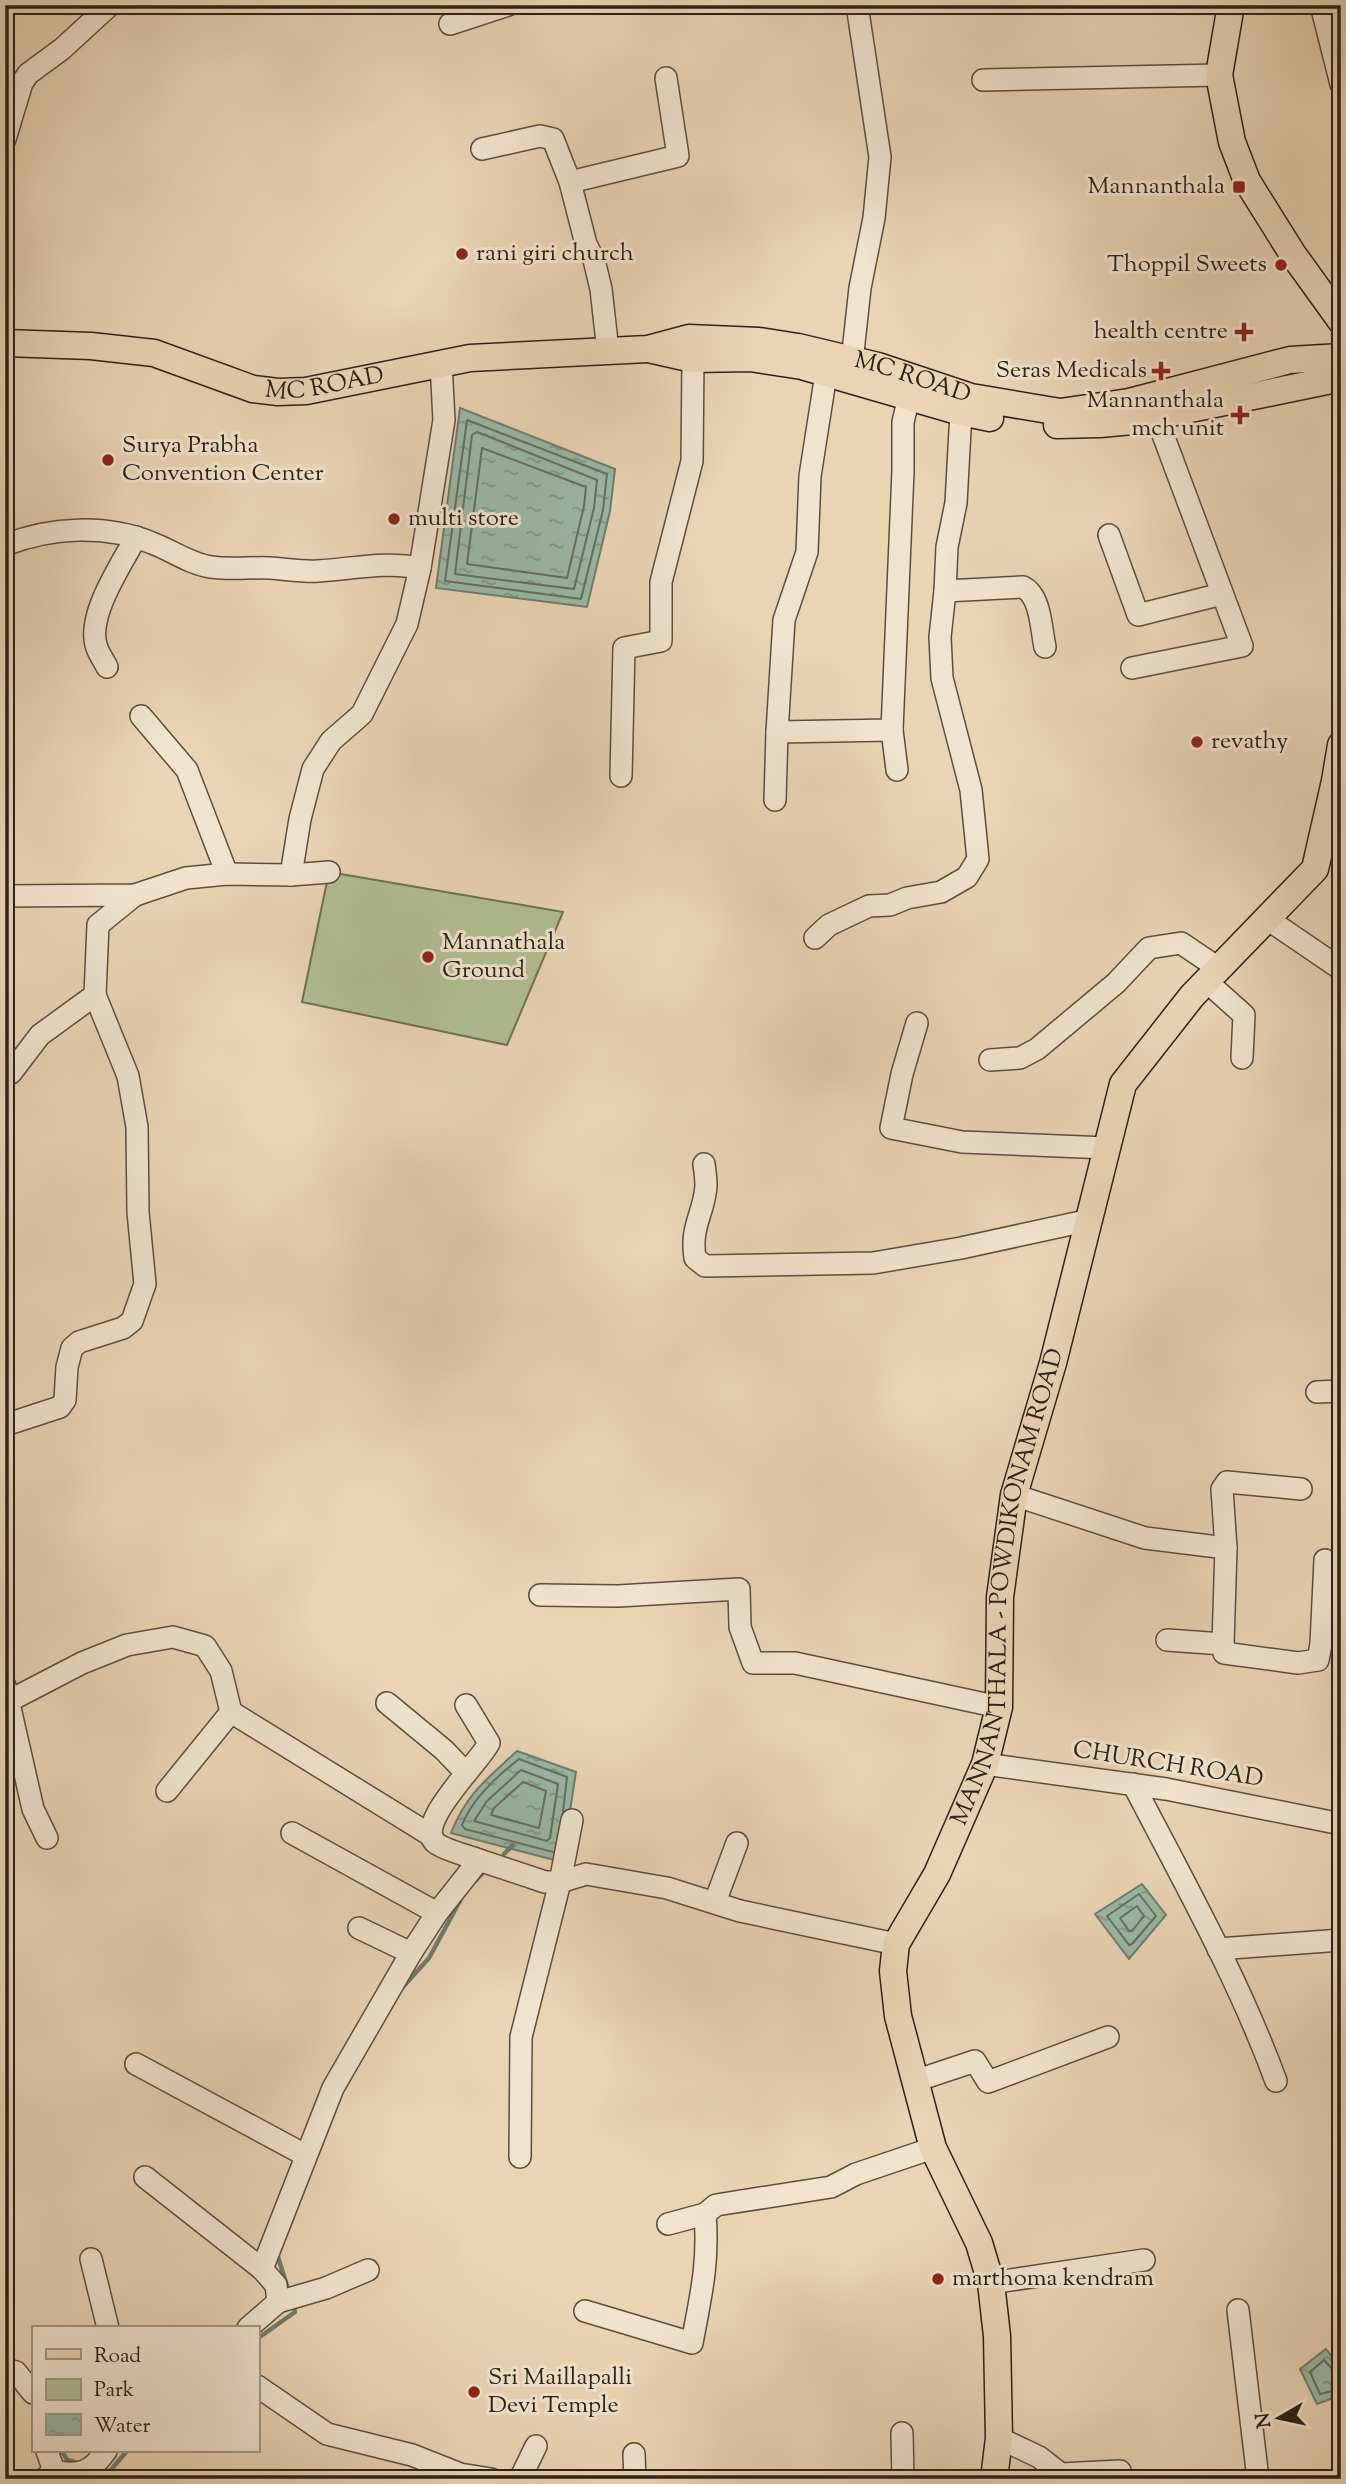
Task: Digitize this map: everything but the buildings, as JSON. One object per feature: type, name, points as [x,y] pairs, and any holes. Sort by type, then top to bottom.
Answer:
[{"type":"main road","points":[[1231,5],[1219,75],[1232,142],[1247,181],[1292,253],[1341,321]]},
{"type":"main road","name":"MC ROAD","points":[[5,343],[91,346],[154,353],[253,389],[278,392],[306,391],[470,358],[648,349],[689,338],[759,341],[798,347],[878,366],[971,397],[1060,412],[1129,402],[1290,360],[1341,357]]},
{"type":"main road","name":"MC ROAD","points":[[648,349],[693,359],[750,358],[802,366],[961,412],[1038,424],[1132,421],[1341,379]]},
{"type":"main road","name":"MANNANTHALA - POWDIKONAM ROAD","points":[[994,2479],[999,2438],[997,2336],[990,2283],[979,2243],[933,2148],[894,1992],[896,1944],[937,1874],[985,1763],[999,1707],[1000,1597],[1014,1495],[1053,1363],[1122,1084],[1212,974],[1315,869],[1339,785],[1341,745]]},
{"type":"street","points":[[5,139],[22,83],[28,74],[110,5]]},
{"type":"street","points":[[450,24],[508,5]]},
{"type":"street","points":[[852,361],[860,288],[874,218],[880,157],[857,5]]},
{"type":"street","points":[[1323,5],[1322,13],[1341,83]]},
{"type":"street","points":[[983,80],[1219,75]]},
{"type":"street","points":[[570,181],[678,156],[666,78]]},
{"type":"street","points":[[482,149],[540,136],[553,139],[570,181],[601,289],[608,351]]},
{"type":"street","points":[[621,776],[624,648],[661,641],[661,582],[692,461],[693,359]]},
{"type":"street","points":[[291,875],[300,819],[313,769],[331,741],[362,714],[407,624],[438,467],[444,420],[441,364]]},
{"type":"street","points":[[775,800],[784,620],[807,552],[810,476],[826,374]]},
{"type":"street","points":[[897,770],[892,730],[903,422],[909,397]]},
{"type":"street","points":[[815,938],[829,925],[869,906],[890,905],[907,898],[941,892],[967,877],[978,859],[971,790],[942,678],[940,637],[947,547],[956,503],[961,412]]},
{"type":"street","points":[[1132,668],[1242,646],[1156,415]]},
{"type":"street","points":[[5,545],[21,538],[73,530],[107,531],[136,537],[211,567],[316,571],[359,566],[408,565],[420,568]]},
{"type":"street","points":[[1109,535],[1138,615],[1222,594]]},
{"type":"street","points":[[107,667],[96,646],[96,627],[102,601],[136,537]]},
{"type":"street","points":[[945,591],[1023,587],[1030,590],[1035,600],[1045,647]]},
{"type":"street","points":[[142,716],[187,770],[227,874]]},
{"type":"street","points":[[777,732],[892,730]]},
{"type":"street","points":[[5,896],[135,895],[186,878],[227,874],[291,875],[329,872]]},
{"type":"street","points":[[5,1425],[60,1407],[65,1400],[67,1367],[72,1348],[79,1342],[123,1328],[132,1321],[145,1284],[138,1212],[137,1127],[128,1076],[95,996],[98,925],[135,895]]},
{"type":"street","points":[[1266,918],[1341,969]]},
{"type":"street","points":[[990,1060],[1020,1058],[1037,1049],[1116,983],[1149,948],[1181,943],[1212,974],[1244,1015],[1242,1058]]},
{"type":"street","points":[[5,1073],[12,1073],[40,1034],[95,996]]},
{"type":"street","points":[[917,1023],[902,1074],[891,1128],[962,1142],[1107,1148]]},
{"type":"street","points":[[704,1164],[706,1184],[692,1240],[695,1258],[705,1266],[873,1263],[961,1248],[1090,1220]]},
{"type":"street","points":[[1317,1392],[1341,1391]]},
{"type":"street","points":[[1300,1489],[1227,1482],[1222,1489],[1226,1548],[1224,1653],[1298,1664],[1318,1660],[1325,1560]]},
{"type":"street","points":[[1014,1495],[1145,1538],[1226,1548]]},
{"type":"street","points":[[540,1595],[618,1597],[739,1589],[740,1627],[753,1663],[795,1663],[999,1707]]},
{"type":"street","points":[[47,1838],[33,1809],[6,1697],[127,1645],[173,1637],[205,1646],[221,1671],[231,1712],[432,1836],[438,1844],[545,1882],[560,1882],[586,1874],[667,1888],[740,1911],[896,1944]]},
{"type":"street","points":[[1167,1640],[1223,1644]]},
{"type":"street","points":[[387,1703],[444,1750],[465,1772]]},
{"type":"street","points":[[432,1836],[430,1825],[465,1772],[486,1750],[489,1743],[466,1705]]},
{"type":"street","points":[[167,1791],[231,1712]]},
{"type":"street","name":"CHURCH ROAD","points":[[985,1763],[1166,1789],[1341,1824]]},
{"type":"street","points":[[1133,1784],[1218,1949],[1258,2033],[1276,2081]]},
{"type":"street","points":[[520,2157],[521,2038],[560,1882],[572,1821]]},
{"type":"street","points":[[292,1833],[437,1913]]},
{"type":"street","points":[[715,1902],[737,1843]]},
{"type":"street","points":[[262,2269],[333,2088],[411,1953],[437,1913],[479,1860]]},
{"type":"street","points":[[359,1928],[411,1953]]},
{"type":"street","points":[[1218,1949],[1341,1940]]},
{"type":"street","points":[[915,2081],[975,2061],[988,2082],[1108,2037]]},
{"type":"street","points":[[136,2064],[305,2155]]},
{"type":"street","points":[[667,2224],[705,2214],[716,2205],[831,2187],[856,2174],[933,2148]]},
{"type":"street","points":[[145,2177],[262,2269],[276,2285],[278,2302]]},
{"type":"street","points":[[585,2311],[692,2343],[706,2270],[708,2242],[705,2214]]},
{"type":"street","points":[[91,2259],[108,2326]]},
{"type":"street","points":[[990,2283],[1144,2260]]},
{"type":"street","points":[[250,2326],[278,2302],[326,2288],[368,2270]]},
{"type":"street","points":[[1238,2309],[1258,2479]]},
{"type":"street","points":[[5,2369],[16,2372],[32,2392]]},
{"type":"street","points":[[259,2387],[327,2434],[412,2455],[460,2474],[491,2479]]},
{"type":"street","points":[[902,2433],[903,2479]]},
{"type":"street","points":[[999,2438],[1039,2457],[1061,2477],[1120,2471]]},
{"type":"street","points":[[520,2479],[536,2446]]},
{"type":"street","points":[[48,2467],[68,2474],[80,2473],[95,2466],[105,2452]]},
{"type":"street","points":[[634,2454],[635,2479]]},
{"type":"green space","name":"Mannathala Ground","points":[[329,872],[563,912],[507,1045],[302,1002]]},
{"type":"water","points":[[460,408],[615,469],[610,511],[587,607],[436,588]]},
{"type":"water","points":[[517,1751],[576,1772],[562,1862],[451,1833],[471,1797]]},
{"type":"water","points":[[1142,1884],[1166,1915],[1129,1959],[1095,1914]]},
{"type":"water","points":[[1326,2349],[1341,2369],[1341,2395],[1317,2404],[1300,2369]]},
{"type":"waterway","points":[[504,1854],[513,1845]]},
{"type":"waterway","points":[[472,1884],[482,1874]]},
{"type":"waterway","points":[[402,1988],[429,1958],[461,1899]]},
{"type":"waterway","points":[[277,2254],[289,2292]]},
{"type":"waterway","points":[[259,2338],[295,2312],[293,2304]]},
{"type":"waterway","points":[[5,2355],[15,2363]]},
{"type":"waterway","points":[[63,2452],[67,2460],[75,2462]]},
{"type":"waterway","points":[[109,2472],[126,2452]]},
{"type":"place","name":"Mannanthala","points":[[1239,187]]},
{"type":"place","name":"rani giri church","points":[[462,254]]},
{"type":"place","name":"Thoppil Sweets","points":[[1281,265]]},
{"type":"place","name":"health centre","points":[[1244,332]]},
{"type":"place","name":"Seras Medicals","points":[[1161,371]]},
{"type":"place","name":"Mannanthala mch unit","points":[[1240,415]]},
{"type":"place","name":"Surya Prabha Convention Center","points":[[108,460]]},
{"type":"place","name":"multi store","points":[[394,519]]},
{"type":"place","name":"revathy","points":[[1197,742]]},
{"type":"place","name":"Mannathala Ground","points":[[428,957]]},
{"type":"place","name":"marthoma kendram","points":[[938,2279]]},
{"type":"place","name":"Sri Maillapalli Devi Temple","points":[[474,2392]]}]
